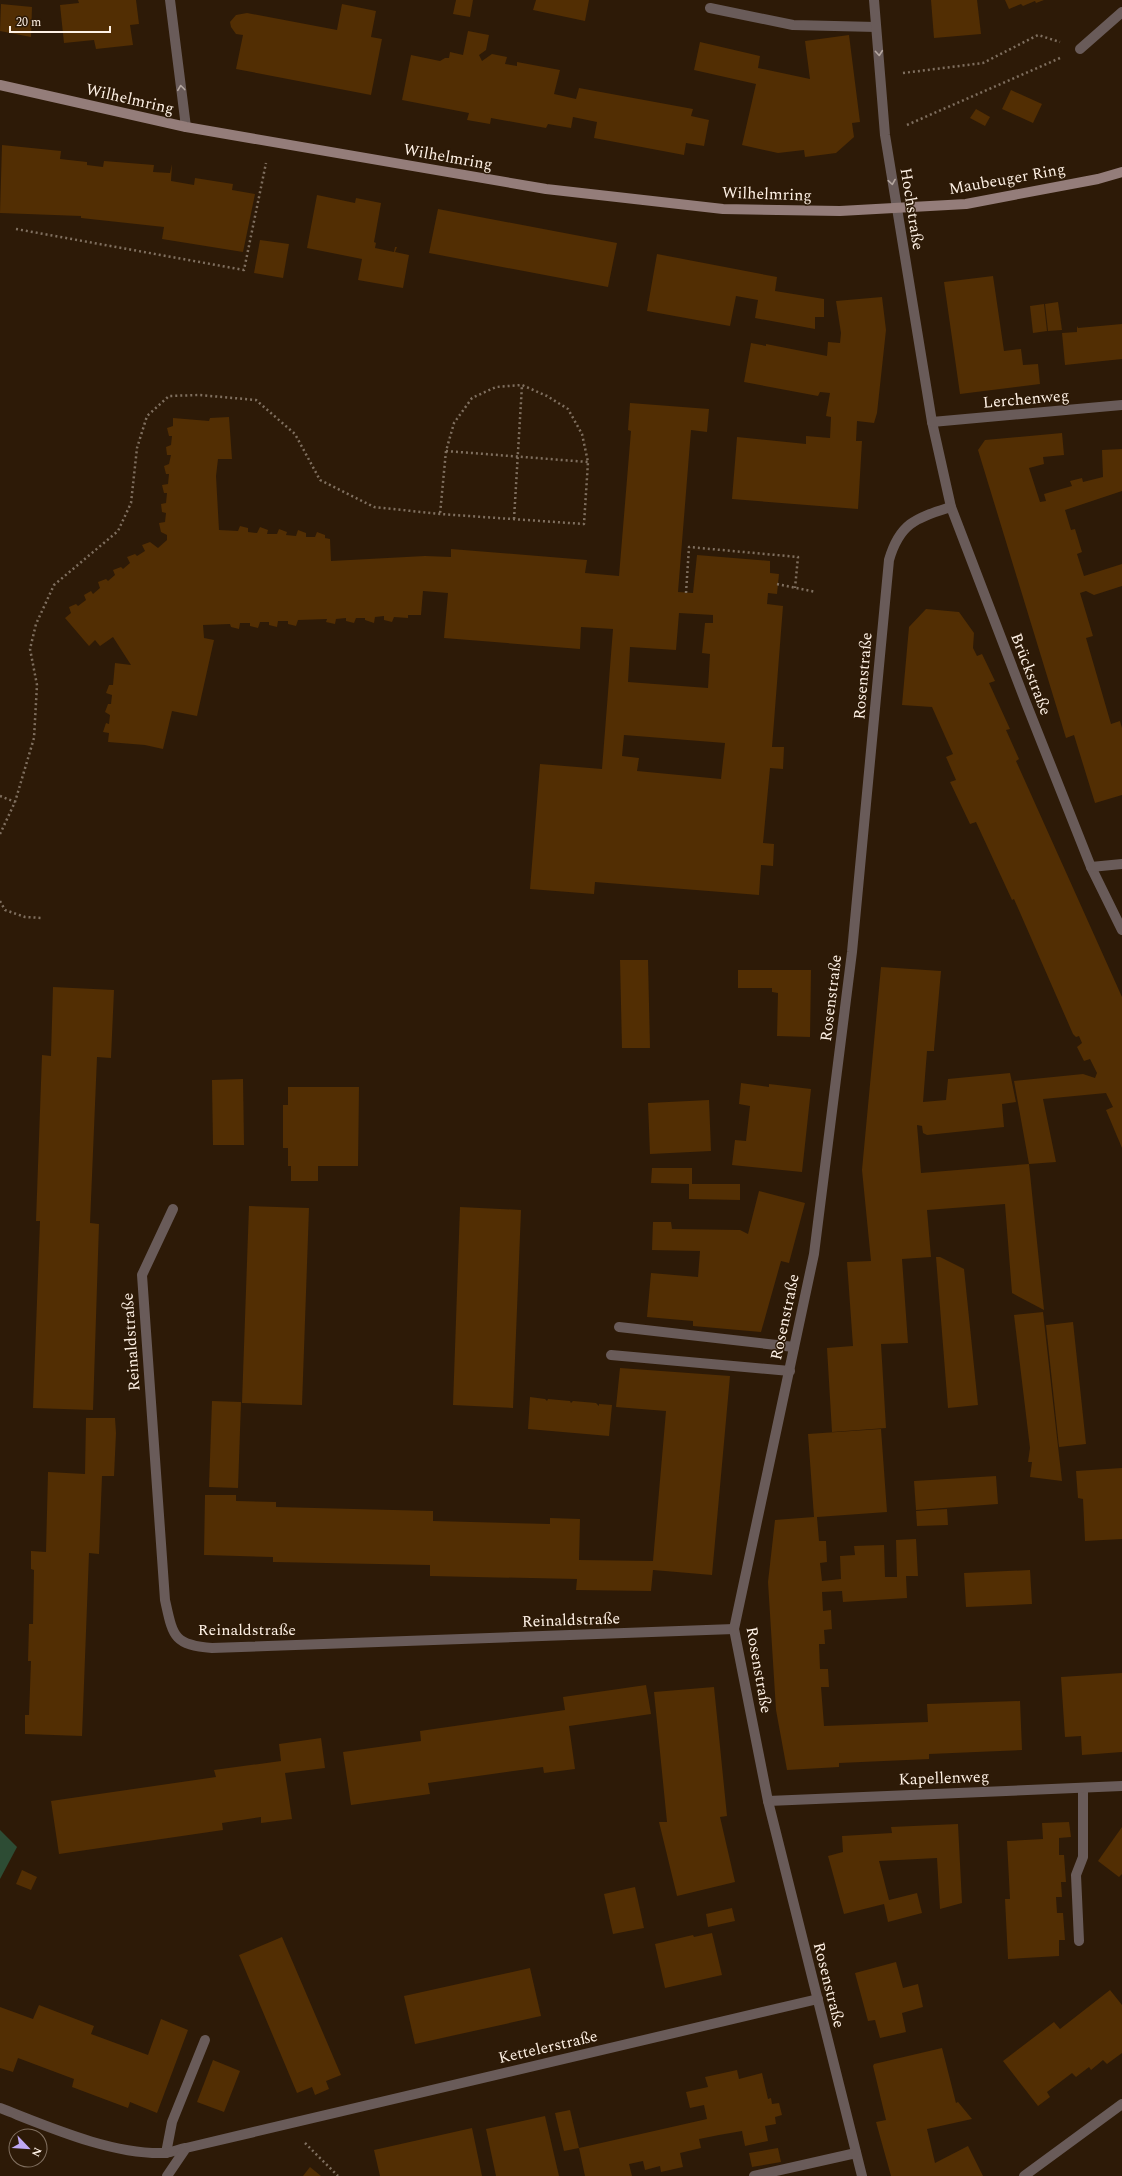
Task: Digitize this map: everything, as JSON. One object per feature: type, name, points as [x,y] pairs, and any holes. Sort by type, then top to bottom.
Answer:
[{"type":"main road","name":"Wilhelmring","points":[[0,85],[186,126],[546,189],[723,209],[840,211],[896,209]]},
{"type":"main road","name":"Maubeuger Ring","points":[[896,209],[966,204],[1098,179],[1122,172]]},
{"type":"street","points":[[170,0],[186,126]]},
{"type":"street","name":"Hochstraße","points":[[874,0],[885,135],[932,422]]},
{"type":"street","points":[[710,8],[793,25],[876,27]]},
{"type":"street","points":[[1080,49],[1122,12]]},
{"type":"street","name":"Lerchenweg","points":[[932,422],[1122,405]]},
{"type":"street","name":"Brückstraße","points":[[932,422],[951,507],[1091,867],[1122,930]]},
{"type":"street","name":"Rosenstraße","points":[[862,2176],[768,1801],[734,1629],[814,1254],[851,959],[889,560],[899,534],[909,524],[921,517],[951,507]]},
{"type":"street","points":[[1091,867],[1122,864]]},
{"type":"street","name":"Reinaldstraße","points":[[173,1209],[142,1275],[165,1600],[171,1626],[181,1641],[193,1646],[212,1648],[734,1629]]},
{"type":"street","points":[[619,1327],[794,1347]]},
{"type":"street","points":[[612,1355],[790,1371]]},
{"type":"street","name":"Kapellenweg","points":[[768,1801],[1122,1786]]},
{"type":"street","points":[[1079,1941],[1076,1875],[1083,1857],[1083,1788]]},
{"type":"street","name":"Kettelerstraße","points":[[166,2153],[818,1999]]},
{"type":"street","points":[[0,2108],[82,2140],[131,2149],[166,2153],[172,2122],[204,2040]]},
{"type":"street","points":[[1024,2176],[1122,2104]]},
{"type":"street","points":[[167,2176],[186,2148]]},
{"type":"street","points":[[754,2176],[856,2153]]},
{"type":"path","points":[[881,76],[983,63],[1038,35],[1080,49]]},
{"type":"path","points":[[885,135],[1080,49]]},
{"type":"path","points":[[16,229],[244,270],[270,141]]},
{"type":"path","points":[[514,519],[522,385]]},
{"type":"path","points":[[0,834],[15,802],[34,738],[37,685],[30,649],[36,624],[54,585],[118,531],[131,503],[138,448],[147,416],[169,396],[199,395],[256,400],[295,434],[320,480],[374,507],[440,514],[584,524],[588,462],[582,434],[568,409],[547,396],[522,385],[496,387],[472,398],[454,423],[446,451],[440,514]]},
{"type":"path","points":[[446,451],[588,462]]},
{"type":"path","points":[[686,592],[689,547],[798,557],[795,588]]},
{"type":"path","points":[[778,584],[816,592]]},
{"type":"path","points":[[0,796],[15,802]]},
{"type":"path","points":[[0,901],[5,910],[25,916],[42,918]]},
{"type":"path","points":[[286,2124],[338,2176]]},
{"type":"green space","points":[[0,1830],[17,1847],[0,1879]]},
{"type":"building","points":[[78,0],[136,0],[139,24],[130,25],[133,45],[96,49],[94,40],[64,43],[60,5],[79,3]]},
{"type":"building","points":[[456,0],[473,0],[470,17],[453,14]]},
{"type":"building","points":[[536,0],[589,0],[585,21],[533,10]]},
{"type":"building","points":[[931,0],[977,0],[981,34],[934,38]]},
{"type":"building","points":[[1005,0],[1044,0],[1036,3],[1035,1],[1023,6],[1021,4],[1009,9]]},
{"type":"building","points":[[1,4],[32,7],[31,37],[0,31]]},
{"type":"building","points":[[342,4],[376,11],[371,37],[382,39],[371,95],[236,69],[243,35],[236,34],[231,27],[230,22],[236,15],[247,13],[337,30]]},
{"type":"building","points":[[468,31],[489,35],[486,50],[479,55],[482,61],[492,54],[507,57],[505,64],[517,66],[517,62],[560,70],[554,94],[576,99],[579,88],[693,109],[691,116],[709,120],[704,146],[686,143],[684,155],[594,138],[597,122],[573,117],[571,128],[548,124],[546,128],[491,118],[490,124],[467,120],[469,113],[402,100],[411,55],[440,61],[445,58],[449,58],[450,52],[463,55]]},
{"type":"building","points":[[849,35],[860,122],[852,123],[854,137],[836,153],[805,157],[804,150],[778,153],[742,145],[756,84],[694,70],[700,42],[760,56],[758,68],[810,79],[805,41]]},
{"type":"building","points":[[1011,90],[1042,104],[1033,123],[1002,109]]},
{"type":"building","points":[[976,109],[990,117],[985,126],[970,118]]},
{"type":"building","points":[[2,145],[61,151],[60,159],[87,162],[87,165],[103,167],[104,161],[154,165],[153,172],[170,173],[172,164],[171,181],[194,185],[195,178],[233,184],[232,190],[255,194],[243,252],[162,239],[164,227],[81,218],[81,216],[0,213]]},
{"type":"building","points":[[317,195],[355,203],[356,198],[381,203],[374,242],[376,243],[375,248],[394,252],[395,247],[397,247],[395,252],[409,255],[403,288],[358,280],[362,259],[307,248]]},
{"type":"building","points":[[438,209],[617,243],[608,287],[429,253]]},
{"type":"building","points":[[260,240],[289,244],[283,278],[254,273]]},
{"type":"building","points":[[657,254],[777,277],[775,291],[824,299],[824,317],[815,317],[815,329],[755,318],[758,300],[736,296],[730,326],[647,311]]},
{"type":"building","points":[[993,276],[1004,351],[1021,349],[1023,365],[1038,364],[1040,384],[960,394],[944,282]]},
{"type":"building","points":[[882,297],[886,330],[877,413],[874,423],[857,421],[856,441],[862,441],[858,509],[732,499],[737,437],[806,444],[806,436],[830,438],[831,417],[826,416],[830,393],[820,392],[818,396],[744,382],[751,343],[766,346],[766,344],[827,356],[828,342],[840,343],[841,333],[836,301]]},
{"type":"building","points":[[1058,302],[1062,330],[1048,331],[1045,304]]},
{"type":"building","points":[[1044,304],[1047,331],[1033,333],[1030,306]]},
{"type":"building","points":[[1122,324],[1122,359],[1065,365],[1062,333],[1077,332],[1077,326],[1078,328]]},
{"type":"building","points":[[630,403],[709,409],[707,432],[691,430],[678,592],[693,593],[697,555],[770,561],[770,573],[779,574],[777,594],[768,593],[767,604],[783,606],[772,747],[784,747],[783,769],[770,768],[763,843],[774,844],[773,866],[761,865],[759,895],[595,882],[594,894],[530,889],[540,764],[602,769],[613,629],[581,627],[580,649],[444,638],[448,593],[423,591],[421,615],[408,615],[408,618],[394,617],[392,622],[384,620],[384,616],[375,617],[374,623],[365,620],[365,618],[356,618],[354,623],[346,621],[346,618],[336,619],[335,624],[326,622],[327,619],[298,620],[296,626],[288,624],[288,621],[278,621],[277,627],[269,625],[269,622],[260,622],[258,628],[250,626],[250,623],[240,623],[239,629],[231,627],[230,624],[203,625],[204,638],[214,640],[197,716],[172,711],[163,749],[145,745],[108,742],[109,733],[103,732],[106,723],[109,724],[110,715],[105,712],[108,704],[111,704],[112,695],[106,693],[109,685],[113,685],[115,663],[131,665],[113,637],[100,646],[95,640],[89,646],[65,618],[71,613],[69,607],[76,604],[78,606],[86,600],[84,595],[91,591],[93,594],[100,588],[98,582],[106,579],[108,581],[115,575],[113,570],[121,567],[123,569],[130,563],[127,557],[135,554],[137,556],[145,551],[142,545],[150,542],[158,548],[167,540],[167,535],[161,532],[159,523],[165,522],[166,513],[162,512],[161,504],[166,503],[167,493],[164,493],[162,485],[168,484],[169,474],[166,474],[164,466],[169,464],[171,455],[167,455],[166,447],[171,445],[172,436],[169,436],[167,428],[173,426],[173,418],[209,421],[210,418],[229,417],[232,459],[218,459],[216,476],[219,530],[238,531],[240,526],[248,528],[248,532],[257,533],[260,527],[268,530],[267,534],[277,534],[279,529],[287,532],[286,535],[296,536],[298,530],[306,533],[306,537],[315,537],[317,532],[325,535],[325,538],[330,539],[331,561],[425,556],[451,557],[451,549],[587,560],[585,573],[619,576],[631,431],[628,430]],"holes":[[[679,613],[713,615],[713,623],[705,623],[702,653],[710,654],[708,688],[628,682],[630,647],[676,650]],[[624,735],[725,743],[721,779],[637,771],[639,758],[622,756]]]},
{"type":"building","points":[[1062,433],[1064,455],[1043,457],[1044,464],[1029,468],[1040,502],[1046,501],[1044,494],[1072,486],[1070,481],[1082,478],[1083,482],[1103,477],[1102,450],[1122,449],[1122,491],[1065,510],[1071,530],[1075,529],[1082,552],[1077,554],[1084,576],[1122,564],[1122,586],[1094,595],[1086,591],[1080,593],[1093,636],[1086,638],[1111,724],[1120,721],[1122,728],[1122,795],[1095,803],[1074,735],[1066,738],[978,450],[985,440]]},
{"type":"building","points":[[926,609],[959,612],[974,633],[973,648],[977,656],[982,654],[995,681],[989,683],[1010,729],[1006,730],[1019,759],[1016,761],[1122,997],[1122,1148],[1106,1110],[1113,1107],[1106,1093],[1043,1099],[1056,1162],[1029,1164],[1014,1081],[1083,1074],[1095,1078],[1097,1073],[1090,1059],[1084,1061],[1077,1047],[1082,1043],[1079,1036],[1076,1037],[1073,1034],[1014,899],[1012,900],[976,822],[970,824],[950,782],[956,780],[946,757],[953,754],[932,707],[902,705],[909,627]]},
{"type":"building","points":[[620,960],[648,960],[650,1048],[622,1048]]},
{"type":"building","points":[[881,967],[941,971],[934,1051],[927,1051],[923,1102],[946,1100],[948,1079],[1010,1073],[1016,1102],[1002,1104],[1004,1127],[927,1135],[923,1133],[922,1126],[917,1125],[921,1173],[1029,1164],[1044,1310],[1012,1293],[1005,1204],[927,1210],[931,1257],[902,1259],[908,1343],[881,1344],[886,1428],[832,1432],[827,1348],[853,1346],[847,1262],[871,1261],[862,1170]]},
{"type":"building","points":[[738,970],[811,970],[810,1037],[777,1036],[778,993],[772,992],[772,988],[738,988]]},
{"type":"building","points":[[53,987],[114,990],[111,1058],[97,1057],[90,1223],[99,1224],[93,1410],[33,1408],[40,1221],[36,1221],[42,1055],[51,1056]]},
{"type":"building","points":[[243,1079],[244,1145],[213,1145],[212,1080]]},
{"type":"building","points":[[741,1083],[769,1087],[769,1084],[811,1089],[802,1172],[732,1165],[735,1140],[746,1141],[750,1106],[739,1104]]},
{"type":"building","points":[[288,1087],[359,1087],[358,1166],[318,1166],[318,1181],[291,1181],[291,1166],[288,1166],[288,1148],[283,1148],[283,1105],[288,1105]]},
{"type":"building","points":[[709,1100],[711,1151],[650,1154],[648,1103]]},
{"type":"building","points":[[652,1168],[692,1168],[692,1184],[740,1184],[740,1200],[689,1199],[689,1184],[651,1183]]},
{"type":"building","points":[[759,1191],[805,1203],[789,1263],[781,1261],[761,1332],[693,1326],[693,1321],[647,1317],[651,1273],[698,1277],[700,1251],[652,1250],[653,1222],[671,1222],[672,1229],[740,1230],[748,1234]]},
{"type":"building","points":[[249,1206],[309,1208],[302,1405],[242,1403]]},
{"type":"building","points":[[460,1207],[521,1210],[513,1408],[453,1405]]},
{"type":"building","points":[[936,1257],[940,1257],[964,1269],[978,1405],[948,1408]]},
{"type":"building","points":[[1043,1312],[1062,1481],[1030,1477],[1032,1462],[1028,1462],[1030,1448],[1014,1315]]},
{"type":"building","points":[[1073,1322],[1086,1444],[1059,1447],[1046,1325]]},
{"type":"building","points":[[620,1368],[730,1376],[712,1575],[653,1570],[651,1591],[576,1590],[577,1579],[430,1576],[430,1565],[273,1562],[273,1557],[204,1555],[205,1495],[236,1495],[236,1501],[276,1502],[276,1507],[433,1511],[433,1521],[550,1524],[550,1518],[580,1519],[579,1560],[653,1561],[666,1411],[616,1407]]},
{"type":"building","points":[[530,1397],[545,1399],[547,1401],[548,1399],[570,1401],[571,1403],[573,1401],[596,1403],[599,1406],[599,1404],[612,1405],[609,1436],[528,1429]]},
{"type":"building","points":[[212,1401],[241,1402],[238,1488],[209,1487]]},
{"type":"building","points":[[86,1418],[115,1418],[116,1433],[114,1476],[102,1476],[99,1554],[89,1553],[82,1736],[25,1734],[25,1715],[29,1715],[31,1661],[28,1661],[29,1624],[33,1624],[34,1570],[31,1569],[31,1551],[46,1552],[48,1472],[85,1474]]},
{"type":"building","points":[[881,1429],[887,1512],[817,1517],[819,1541],[826,1541],[827,1562],[820,1563],[822,1581],[841,1579],[840,1556],[855,1555],[854,1546],[884,1545],[885,1577],[897,1577],[896,1540],[916,1539],[918,1576],[906,1576],[907,1598],[843,1602],[842,1591],[822,1592],[823,1611],[831,1610],[832,1629],[824,1630],[825,1644],[819,1644],[820,1669],[828,1669],[829,1687],[821,1687],[824,1726],[928,1722],[927,1704],[1020,1701],[1022,1750],[929,1754],[929,1759],[839,1763],[839,1767],[787,1770],[776,1710],[768,1582],[775,1520],[814,1517],[808,1434]]},
{"type":"building","points":[[1122,1468],[1122,1539],[1085,1541],[1083,1499],[1078,1498],[1076,1471]]},
{"type":"building","points":[[996,1476],[998,1504],[916,1510],[914,1481]]},
{"type":"building","points":[[947,1509],[948,1525],[917,1526],[916,1511]]},
{"type":"building","points":[[1030,1570],[1032,1604],[966,1607],[964,1573]]},
{"type":"building","points":[[1122,1673],[1122,1752],[1082,1755],[1081,1736],[1065,1737],[1061,1677]]},
{"type":"building","points":[[646,1685],[651,1714],[569,1726],[575,1769],[544,1773],[543,1767],[428,1783],[430,1794],[351,1805],[343,1752],[421,1741],[420,1731],[565,1710],[563,1697]]},
{"type":"building","points":[[714,1687],[727,1816],[720,1817],[735,1882],[677,1896],[659,1822],[667,1822],[654,1692]]},
{"type":"building","points":[[321,1738],[325,1768],[285,1773],[292,1819],[261,1823],[261,1817],[222,1823],[223,1830],[59,1854],[51,1801],[216,1777],[214,1770],[281,1761],[279,1744]]},
{"type":"building","points":[[1069,1822],[1071,1837],[1059,1838],[1059,1855],[1064,1855],[1066,1882],[1061,1882],[1062,1897],[1056,1897],[1057,1913],[1063,1913],[1065,1940],[1059,1940],[1059,1956],[1008,1959],[1005,1899],[1010,1899],[1007,1841],[1043,1839],[1042,1823]]},
{"type":"building","points":[[958,1824],[962,1903],[940,1909],[937,1858],[879,1861],[889,1900],[917,1893],[922,1913],[888,1922],[884,1904],[844,1914],[828,1856],[843,1852],[842,1836],[892,1833],[891,1827]]},
{"type":"building","points":[[1122,1827],[1122,1874],[1119,1877],[1098,1861]]},
{"type":"building","points":[[22,1870],[37,1877],[31,1890],[16,1884]]},
{"type":"building","points":[[635,1887],[644,1928],[613,1934],[604,1894]]},
{"type":"building","points":[[732,1908],[735,1921],[708,1927],[706,1914]]},
{"type":"building","points":[[712,1933],[722,1975],[665,1988],[655,1944],[693,1935],[694,1937]]},
{"type":"building","points":[[282,1937],[341,2075],[326,2081],[329,2089],[315,2095],[312,2087],[297,2093],[239,1955]]},
{"type":"building","points":[[896,1962],[903,1988],[918,1984],[923,2007],[902,2013],[906,2032],[880,2038],[875,2020],[868,2021],[855,1973]]},
{"type":"building","points":[[530,1968],[541,2016],[415,2044],[404,1996]]},
{"type":"building","points":[[1110,1990],[1122,2005],[1122,2053],[1107,2064],[1103,2060],[1091,2070],[1089,2067],[1076,2077],[1072,2073],[1047,2092],[1050,2097],[1038,2106],[1003,2061],[1054,2022],[1060,2029]]},
{"type":"building","points":[[39,2005],[94,2026],[91,2034],[148,2055],[161,2019],[188,2030],[157,2113],[130,2102],[128,2108],[72,2087],[74,2079],[18,2058],[13,2072],[0,2068],[0,2007],[33,2019]]},
{"type":"building","points":[[942,2048],[956,2103],[958,2102],[972,2119],[927,2129],[935,2163],[968,2146],[983,2176],[891,2176],[876,2122],[886,2120],[873,2066],[874,2064]]},
{"type":"building","points":[[213,2060],[240,2071],[224,2112],[197,2102]]},
{"type":"building","points":[[737,2070],[739,2079],[762,2073],[768,2099],[771,2098],[772,2104],[779,2103],[782,2115],[775,2117],[776,2124],[765,2126],[768,2141],[745,2146],[742,2131],[719,2135],[699,2139],[701,2148],[680,2153],[683,2167],[661,2172],[660,2166],[645,2170],[643,2161],[629,2164],[632,2176],[585,2176],[579,2148],[707,2119],[704,2105],[690,2108],[686,2092],[708,2087],[705,2077]]},
{"type":"building","points":[[570,2110],[579,2148],[564,2151],[555,2113]]},
{"type":"building","points":[[545,2116],[559,2176],[496,2176],[486,2129]]},
{"type":"building","points":[[472,2128],[482,2176],[380,2176],[374,2150]]},
{"type":"building","points":[[778,2148],[781,2162],[752,2167],[749,2153]]},
{"type":"building","points":[[310,2167],[321,2176],[303,2176]]}]
